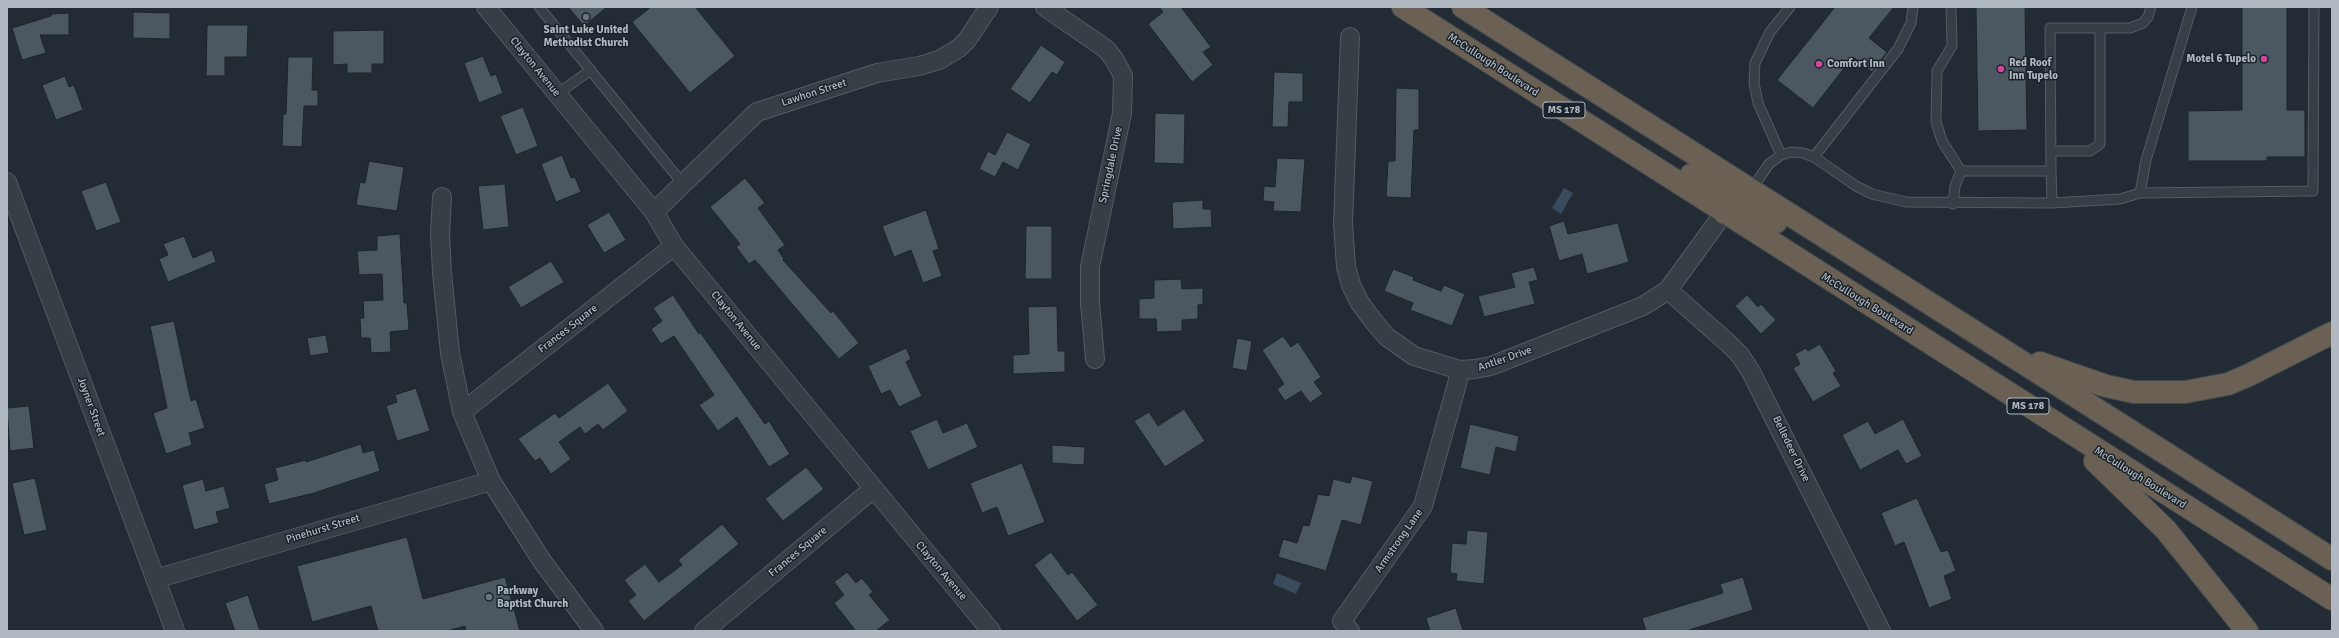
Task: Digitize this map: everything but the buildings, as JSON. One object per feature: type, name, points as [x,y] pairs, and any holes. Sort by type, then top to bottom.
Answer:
[{"type":"highway","name":"McCullough Boulevard","points":[[1403,7],[1589,127],[2332,599]]},
{"type":"highway","name":"MS 178","points":[[1463,7],[2332,559]]},
{"type":"highway","points":[[1589,127],[1641,143],[1714,189],[1726,191],[1751,190]]},
{"type":"highway","points":[[1724,213],[1734,208],[1753,208],[1812,245],[1868,264]]},
{"type":"highway","points":[[2003,350],[2106,386],[2134,392],[2185,392],[2221,386],[2249,376],[2332,333]]},
{"type":"highway","points":[[2060,427],[2166,530],[2247,631]]},
{"type":"street","name":"Clayton Avenue","points":[[486,7],[654,212],[674,246],[991,631]]},
{"type":"street","name":"Lawhon Street","points":[[654,212],[757,112],[878,73],[919,66],[939,60],[955,51],[967,40],[988,7]]},
{"type":"street","name":"Springdale Drive","points":[[1045,7],[1106,50],[1119,66],[1124,85],[1122,113],[1090,267],[1090,303],[1095,359]]},
{"type":"street","name":"Antler Drive","points":[[1350,37],[1343,224],[1346,267],[1351,285],[1360,303],[1374,322],[1400,348],[1431,362],[1460,370],[1475,370],[1491,366],[1643,306],[1668,290],[1724,213]]},
{"type":"street","name":"Joyner Street","points":[[7,182],[175,631]]},
{"type":"street","points":[[442,197],[440,234],[442,273],[450,353],[462,412],[491,481],[542,561],[594,631]]},
{"type":"street","name":"Frances Square","points":[[462,412],[674,246]]},
{"type":"street","name":"Belledeer Drive","points":[[1668,290],[1728,343],[1748,367],[1766,400],[1881,631]]},
{"type":"street","name":"Armstrong Lane","points":[[1350,631],[1342,621],[1423,506],[1458,384],[1460,370]]},
{"type":"street","name":"Pinehurst Street","points":[[155,579],[491,481]]},
{"type":"street","name":"Frances Square","points":[[704,631],[873,489]]},
{"type":"lane","points":[[539,7],[683,184]]},
{"type":"lane","points":[[1781,155],[1758,103],[1754,83],[1755,64],[1770,32],[1790,7]]},
{"type":"lane","points":[[1814,156],[1898,50],[1911,23],[1913,7]]},
{"type":"lane","points":[[1951,7],[1952,46],[1938,71],[1936,122],[1942,141],[1961,171]]},
{"type":"lane","points":[[2052,203],[2050,28],[2137,26],[2148,17],[2151,7]]},
{"type":"lane","points":[[2140,193],[2146,160],[2192,7]]},
{"type":"lane","points":[[1751,190],[1769,164],[1781,155],[1797,152],[1814,156],[1856,186],[1872,194],[1906,202],[1952,204],[2052,203],[2120,199],[2140,193],[2313,191],[2314,7]]},
{"type":"lane","points":[[2051,151],[2090,151],[2100,144],[2100,28]]},
{"type":"lane","points":[[557,94],[591,70]]},
{"type":"lane","points":[[1952,204],[1955,186],[1961,171]]},
{"type":"lane","points":[[1961,171],[2051,171]]},
{"type":"water","points":[[1564,188],[1573,193],[1561,214],[1552,208]]},
{"type":"water","points":[[1277,573],[1301,583],[1296,594],[1273,584]]},
{"type":"place","name":"Saint Luke United Methodist Church","points":[[586,17]]},
{"type":"place","name":"Motel 6 Tupelo","points":[[2264,59]]},
{"type":"place","name":"Comfort Inn","points":[[1819,64]]},
{"type":"place","name":"Red Roof Inn Tupelo","points":[[2001,69]]},
{"type":"place","name":"Parkway Baptist Church","points":[[489,597]]}]
